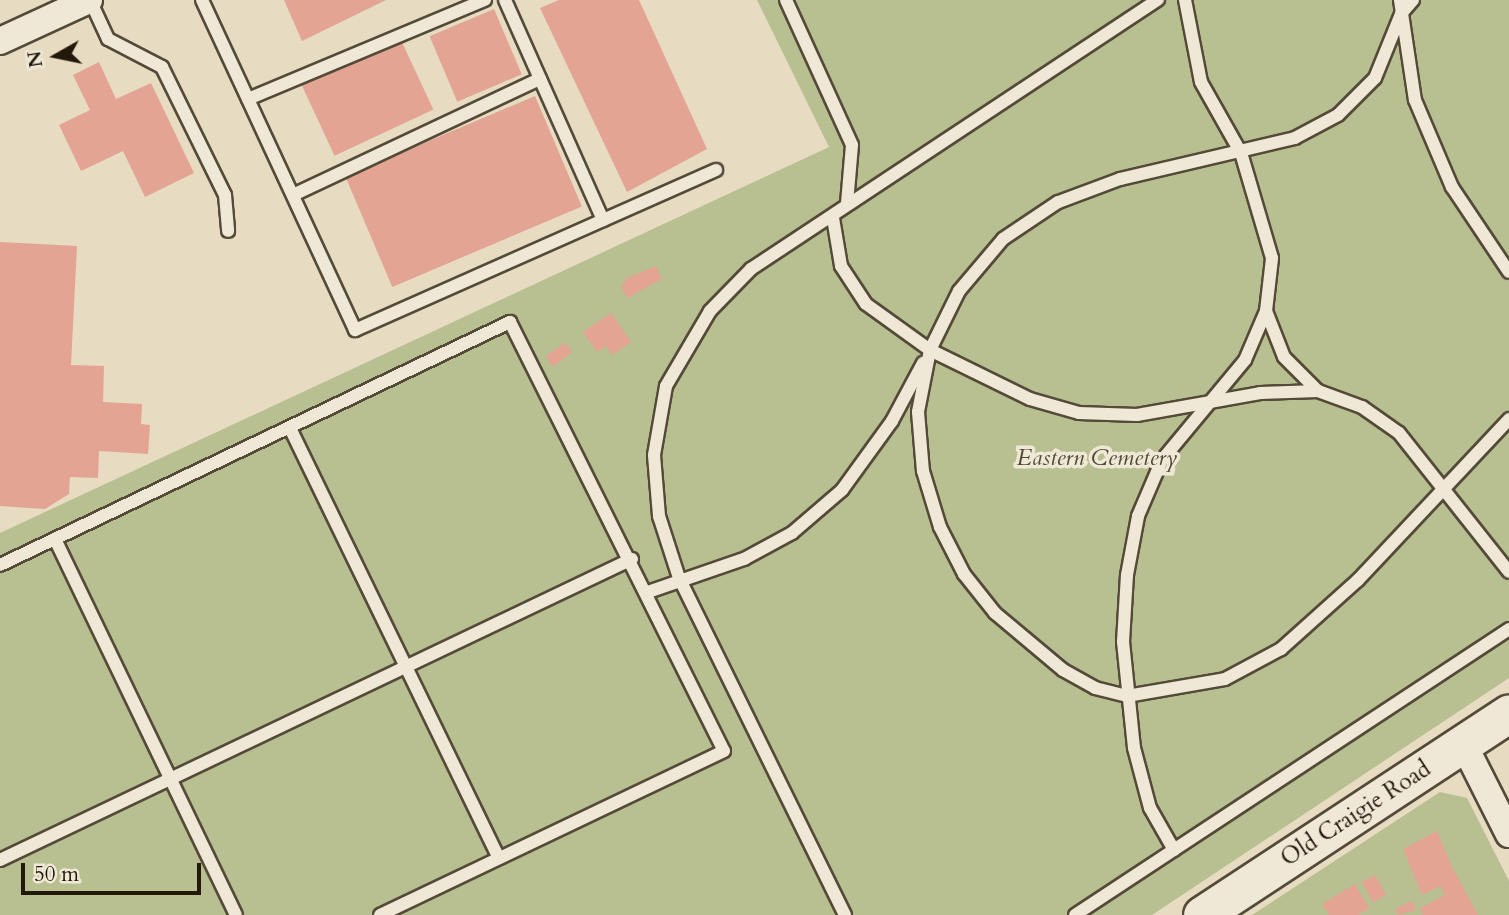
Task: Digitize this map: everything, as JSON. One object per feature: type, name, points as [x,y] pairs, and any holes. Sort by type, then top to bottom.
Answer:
[{"type":"street","points":[[0,41],[89,0]]},
{"type":"street","name":"Old Craigie Road","points":[[1202,915],[1509,713]]},
{"type":"street","points":[[1463,743],[1509,834]]},
{"type":"lane","points":[[89,0],[108,39],[162,67],[225,195],[228,231]]},
{"type":"lane","points":[[202,0],[355,330],[716,170]]},
{"type":"lane","points":[[248,99],[485,0]]},
{"type":"lane","points":[[505,0],[603,220]]},
{"type":"lane","points":[[786,0],[852,145],[846,203]]},
{"type":"lane","points":[[845,915],[678,578],[659,516],[654,455],[666,386],[710,312],[751,269],[833,218],[846,203],[1158,0]]},
{"type":"lane","points":[[1174,850],[1150,808],[1127,696],[1125,602],[1139,516],[1162,460],[1245,360],[1266,311],[1272,258],[1241,153],[1201,82],[1185,0]]},
{"type":"lane","points":[[1401,0],[1415,100],[1452,187],[1509,272]]},
{"type":"lane","points":[[648,592],[678,578],[744,559],[792,533],[842,490],[892,421],[960,291],[1003,239],[1058,202],[1120,179],[1241,153],[1295,138],[1338,115],[1375,78],[1401,14],[1413,0]]},
{"type":"lane","points":[[293,195],[540,79]]},
{"type":"lane","points":[[833,218],[841,266],[866,304],[930,350],[1030,399],[1079,413],[1138,415],[1210,401],[1318,391]]},
{"type":"lane","points":[[1266,311],[1284,357],[1318,391],[1362,407],[1398,433],[1509,572]]},
{"type":"lane","points":[[0,565],[510,321],[632,558],[724,751],[380,915]]},
{"type":"lane","points":[[930,350],[918,412],[923,471],[940,527],[964,574],[995,613],[1063,670],[1095,688],[1127,696],[1225,679],[1281,649],[1358,580],[1440,486],[1509,419]]},
{"type":"lane","points":[[290,428],[499,858]]},
{"type":"lane","points":[[55,539],[236,915]]},
{"type":"lane","points":[[0,860],[632,558]]},
{"type":"lane","points":[[1074,915],[1509,629]]},
{"type":"green space","name":"Eastern Cemetery","points":[[757,0],[1509,0],[1509,678],[1152,915],[0,915],[0,533],[829,147]]},
{"type":"green space","points":[[1440,792],[1467,798],[1509,881],[1509,915],[1252,915]]},
{"type":"building","points":[[284,0],[386,0],[302,41]]},
{"type":"building","points":[[559,0],[639,0],[707,149],[627,192],[540,8]]},
{"type":"building","points":[[494,9],[522,74],[457,102],[430,36]]},
{"type":"building","points":[[400,38],[433,110],[335,156],[301,84]]},
{"type":"building","points":[[99,62],[116,99],[151,83],[194,173],[145,197],[123,151],[81,171],[59,125],[90,110],[73,75]]},
{"type":"building","points":[[535,96],[582,206],[392,287],[345,176]]},
{"type":"building","points":[[0,242],[77,246],[71,365],[104,366],[103,402],[142,404],[141,424],[150,425],[148,454],[99,451],[98,478],[70,477],[69,494],[45,509],[0,506]]},
{"type":"building","points":[[656,266],[662,279],[627,298],[621,287],[627,278]]},
{"type":"building","points":[[611,313],[631,342],[612,355],[606,346],[597,352],[583,332]]},
{"type":"building","points":[[565,343],[572,352],[552,367],[546,356]]},
{"type":"building","points":[[1437,831],[1452,867],[1478,915],[1423,915],[1420,908],[1445,895],[1440,886],[1422,895],[1403,849]]},
{"type":"building","points":[[1375,875],[1386,895],[1373,902],[1362,882]]},
{"type":"building","points":[[1355,884],[1369,908],[1358,915],[1329,915],[1322,904]]},
{"type":"building","points":[[1412,901],[1416,910],[1398,915],[1395,909]]}]
